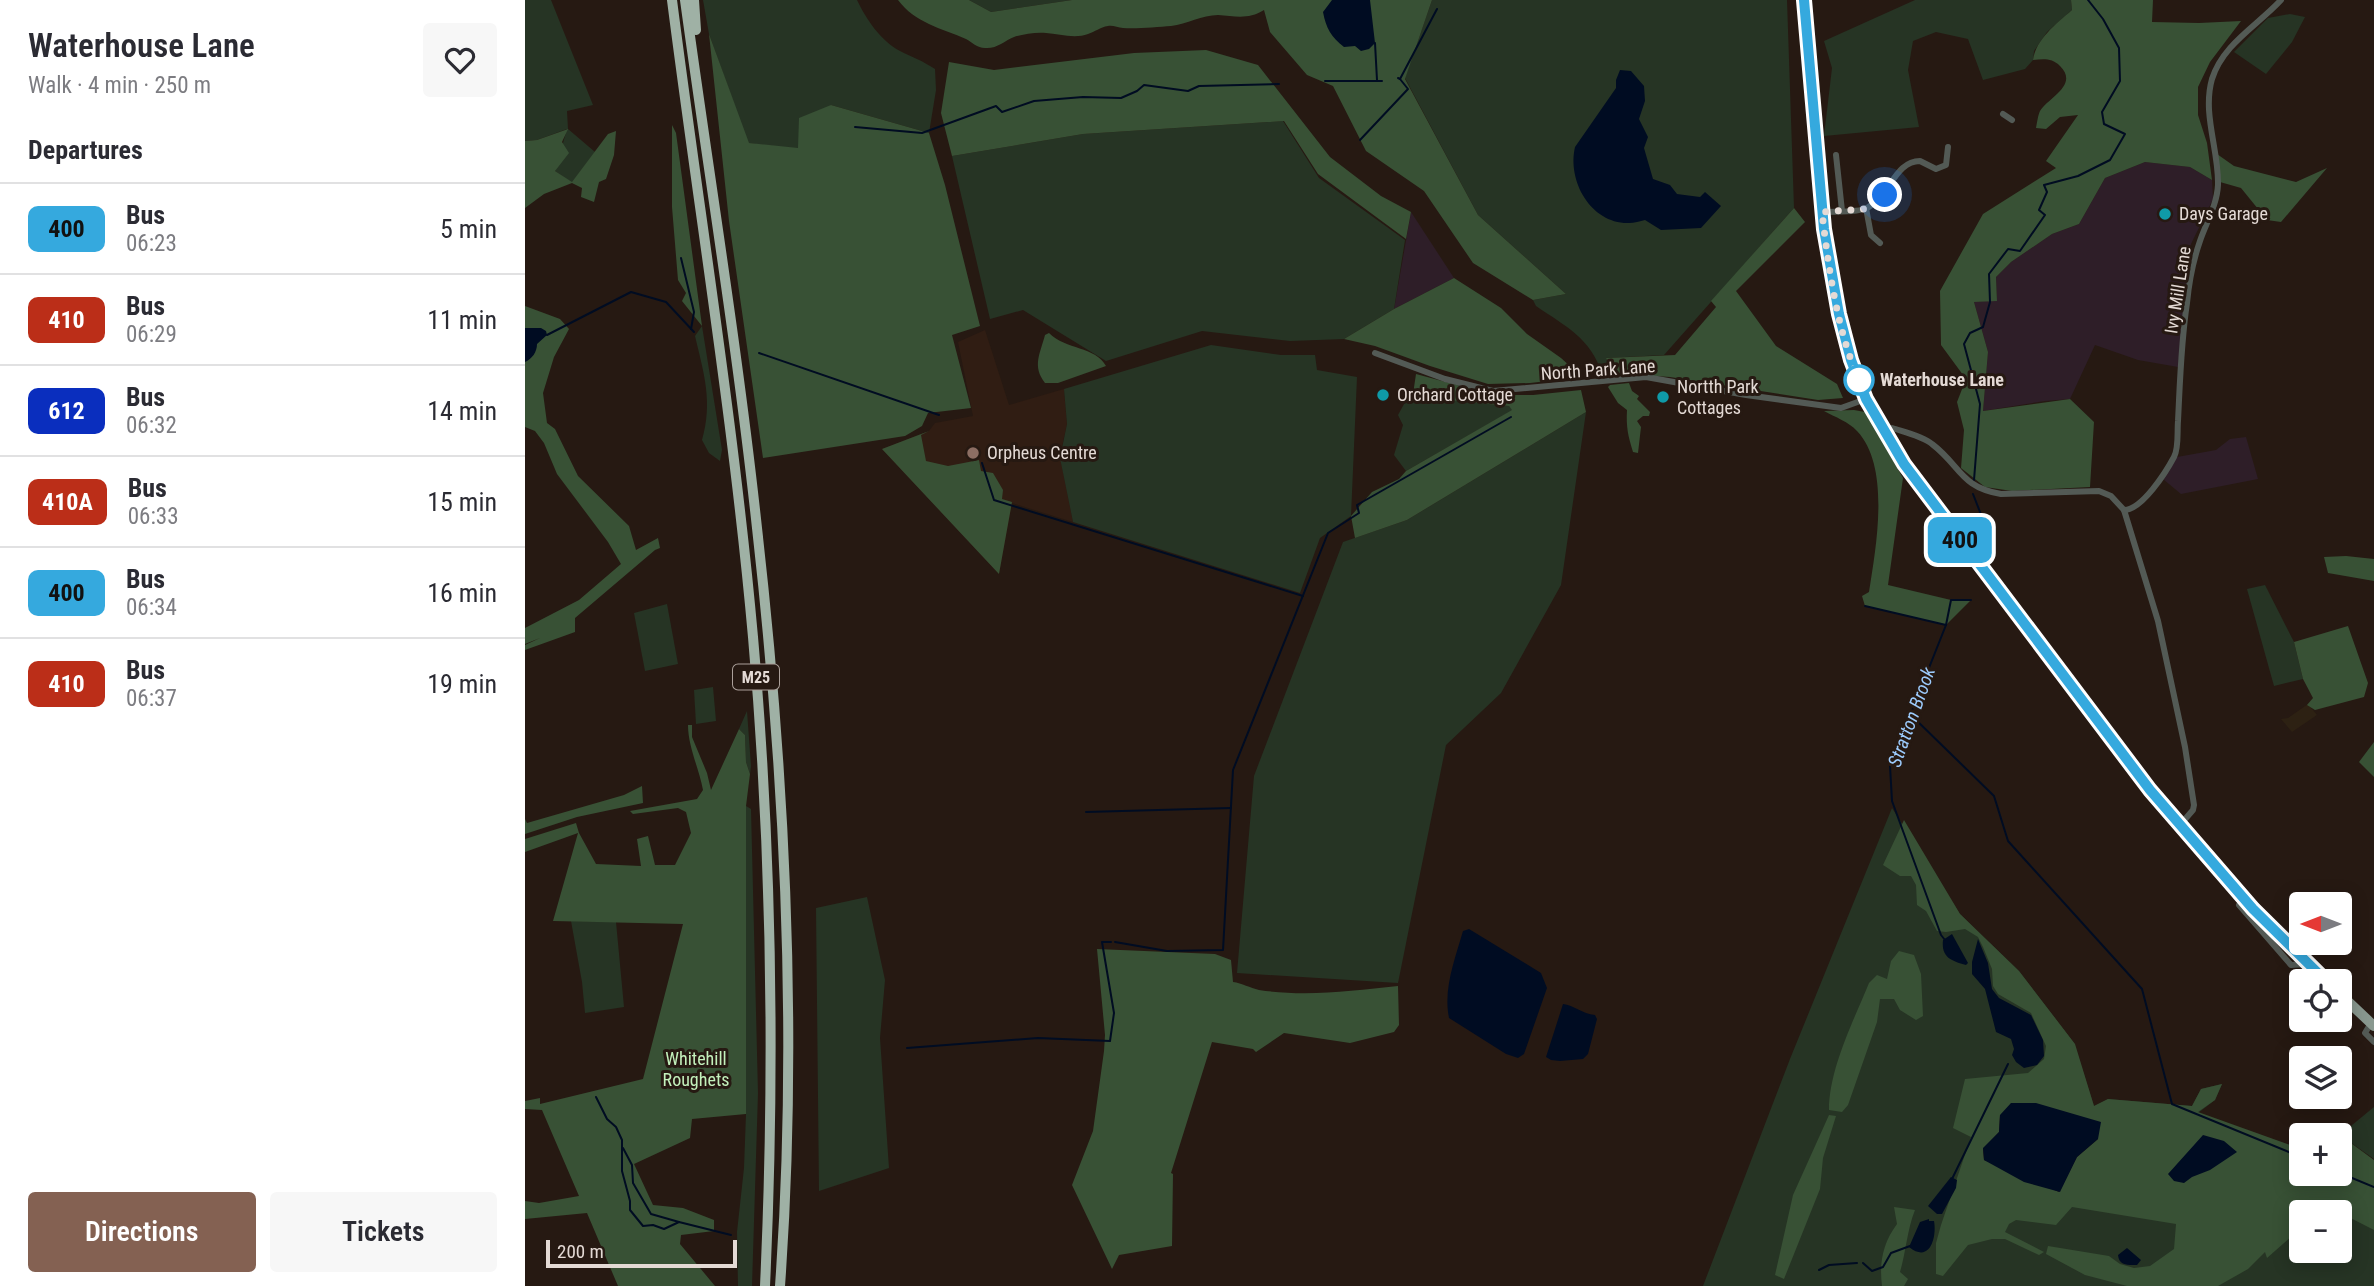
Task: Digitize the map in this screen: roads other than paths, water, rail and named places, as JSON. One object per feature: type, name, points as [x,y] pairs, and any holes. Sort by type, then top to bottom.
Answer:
[{"type":"highway","name":"M25","points":[[666,0],[681,72]]},
{"type":"highway","name":"M25","points":[[672,0],[737,485],[760,722],[769,902],[771,1017],[771,1138],[765,1286]]},
{"type":"highway","name":"M25","points":[[685,0],[751,477],[768,627],[777,749],[787,1025],[785,1203],[780,1286]]},
{"type":"highway","name":"M25","points":[[694,0],[698,96]]},
{"type":"main road","points":[[1804,0],[1822,212],[1839,314],[1851,360],[1866,399],[1904,464],[2150,790],[2258,921],[2313,969]]},
{"type":"main road","points":[[2352,1005],[2373,1024]]},
{"type":"street","name":"Ivy Mill Lane","points":[[2124,510],[2137,505],[2153,489],[2175,455],[2186,305],[2194,261],[2216,198],[2218,184],[2209,91],[2221,60],[2234,44],[2281,0]]},
{"type":"street","points":[[2003,114],[2012,120]]},
{"type":"street","points":[[1822,212],[1866,208],[1885,195],[1901,169],[1907,165],[1920,161],[1936,169],[1946,165],[1948,147]]},
{"type":"street","points":[[1836,155],[1842,211]]},
{"type":"street","points":[[1866,208],[1871,235],[1880,243]]},
{"type":"street","name":"North Park Lane","points":[[1375,353],[1445,379],[1493,391],[1646,377],[1841,408],[1866,399]]},
{"type":"street","points":[[1885,432],[1892,428],[1931,443],[1968,482],[1987,492],[2001,494],[2099,491],[2111,496],[2124,510],[2158,621],[2185,747],[2194,805],[2180,825]]},
{"type":"street","points":[[2239,905],[2258,921]]},
{"type":"street","points":[[2373,1024],[2365,1033],[2374,1042]]},
{"type":"water","points":[[1332,0],[1370,0],[1375,43],[1369,49],[1361,51],[1355,46],[1344,47],[1332,36],[1323,12]]},
{"type":"water","points":[[1620,70],[1631,71],[1644,86],[1645,101],[1639,119],[1648,137],[1644,148],[1653,179],[1670,185],[1677,194],[1700,197],[1705,192],[1721,206],[1701,228],[1661,230],[1645,220],[1631,223],[1615,221],[1603,216],[1585,198],[1575,173],[1575,147],[1616,88]]},
{"type":"water","points":[[525,328],[541,328],[547,335],[537,344],[532,357],[525,362]]},
{"type":"water","points":[[1469,929],[1541,973],[1547,988],[1524,1054],[1518,1058],[1506,1054],[1449,1018],[1451,974],[1463,931]]},
{"type":"water","points":[[1952,934],[1968,963],[1966,965],[1945,954],[1943,940]]},
{"type":"water","points":[[1978,939],[1988,963],[1992,989],[1999,998],[2031,1015],[2043,1040],[2044,1056],[2037,1065],[2024,1068],[2016,1062],[2012,1055],[2014,1049],[2011,1039],[1996,1032],[1985,989],[1972,974]]},
{"type":"water","points":[[1563,1004],[1595,1015],[1597,1019],[1588,1054],[1583,1059],[1560,1061],[1546,1057]]},
{"type":"water","points":[[2011,1103],[2036,1103],[2101,1122],[2098,1139],[2077,1157],[2060,1192],[2024,1182],[1984,1160],[1983,1148],[1999,1132],[2000,1115]]},
{"type":"water","points":[[2203,1135],[2224,1141],[2237,1152],[2184,1183],[2174,1181],[2168,1174]]},
{"type":"water","points":[[1951,1177],[1957,1180],[1956,1188],[1942,1214],[1937,1214],[1928,1206]]},
{"type":"water","points":[[1929,1219],[1934,1221],[1931,1246],[1922,1252],[1916,1251],[1909,1247],[1920,1222]]},
{"type":"water","points":[[2127,1248],[2141,1260],[2137,1265],[2120,1261],[2118,1255]]},
{"type":"waterway","name":"Stratton Brook","points":[[1974,480],[1980,404],[1964,344],[1970,333],[1983,327],[1990,302],[1989,274],[2008,249],[2020,251],[2045,215],[2039,210],[2047,192],[2044,185],[2078,176],[2110,160],[2125,134],[2104,124],[2102,112],[2120,81],[2119,48],[2103,19],[2088,0]]},
{"type":"waterway","points":[[1398,78],[1400,79],[1437,9]]},
{"type":"waterway","points":[[1375,43],[1377,80]]},
{"type":"waterway","points":[[1360,140],[1408,89],[1400,79]]},
{"type":"waterway","points":[[1325,81],[1382,81]]},
{"type":"waterway","points":[[855,127],[922,133],[996,106],[1002,112],[1034,101],[1083,97],[1121,98],[1144,85],[1188,91],[1199,86],[1279,84]]},
{"type":"waterway","points":[[681,258],[694,312],[691,329]]},
{"type":"waterway","points":[[547,335],[631,292],[666,302],[694,332]]},
{"type":"waterway","points":[[759,353],[939,415]]},
{"type":"waterway","points":[[1115,942],[1167,951],[1223,950],[1233,770],[1328,533],[1359,513],[1357,505],[1511,417]]},
{"type":"waterway","points":[[982,463],[994,500],[1303,596]]},
{"type":"waterway","name":"Stratton Brook","points":[[1973,494],[1989,535],[1985,550]]},
{"type":"waterway","name":"Stratton Brook","points":[[1945,940],[1892,801],[1890,766],[1946,625],[1951,600],[1971,600]]},
{"type":"waterway","points":[[1865,606],[1946,625]]},
{"type":"waterway","points":[[1911,715],[1994,796],[2008,841],[2142,989],[2172,1104],[2289,1152]]},
{"type":"waterway","points":[[1086,812],[1231,808]]},
{"type":"waterway","points":[[907,1048],[1038,1038],[1110,1041],[1114,1013],[1102,942],[1111,942]]},
{"type":"waterway","name":"Stratton Brook","points":[[1952,1179],[2008,1064]]},
{"type":"waterway","points":[[596,1097],[622,1140],[622,1171],[630,1210],[643,1226],[653,1225],[664,1229],[679,1222],[731,1235]]},
{"type":"waterway","points":[[623,1148],[632,1165],[633,1183],[651,1214],[679,1222]]},
{"type":"waterway","points":[[2352,1178],[2374,1187]]},
{"type":"waterway","name":"Stratton Brook","points":[[1863,1263],[1872,1271],[1883,1267],[1891,1253],[1910,1246]]},
{"type":"waterway","name":"Stratton Brook","points":[[1819,1270],[1829,1265],[1857,1263]]},
{"type":"place","name":"Days Garage","points":[[2165,214]]},
{"type":"place","name":"Waterhouse Lane","points":[[1859,380]]},
{"type":"place","name":"Orchard Cottage","points":[[1383,395]]},
{"type":"place","name":"Nortth Park Cottages","points":[[1663,397]]},
{"type":"place","name":"Orpheus Centre","points":[[973,453]]},
{"type":"park label","name":"Whitehill Roughets","points":[[696,1069]]}]
